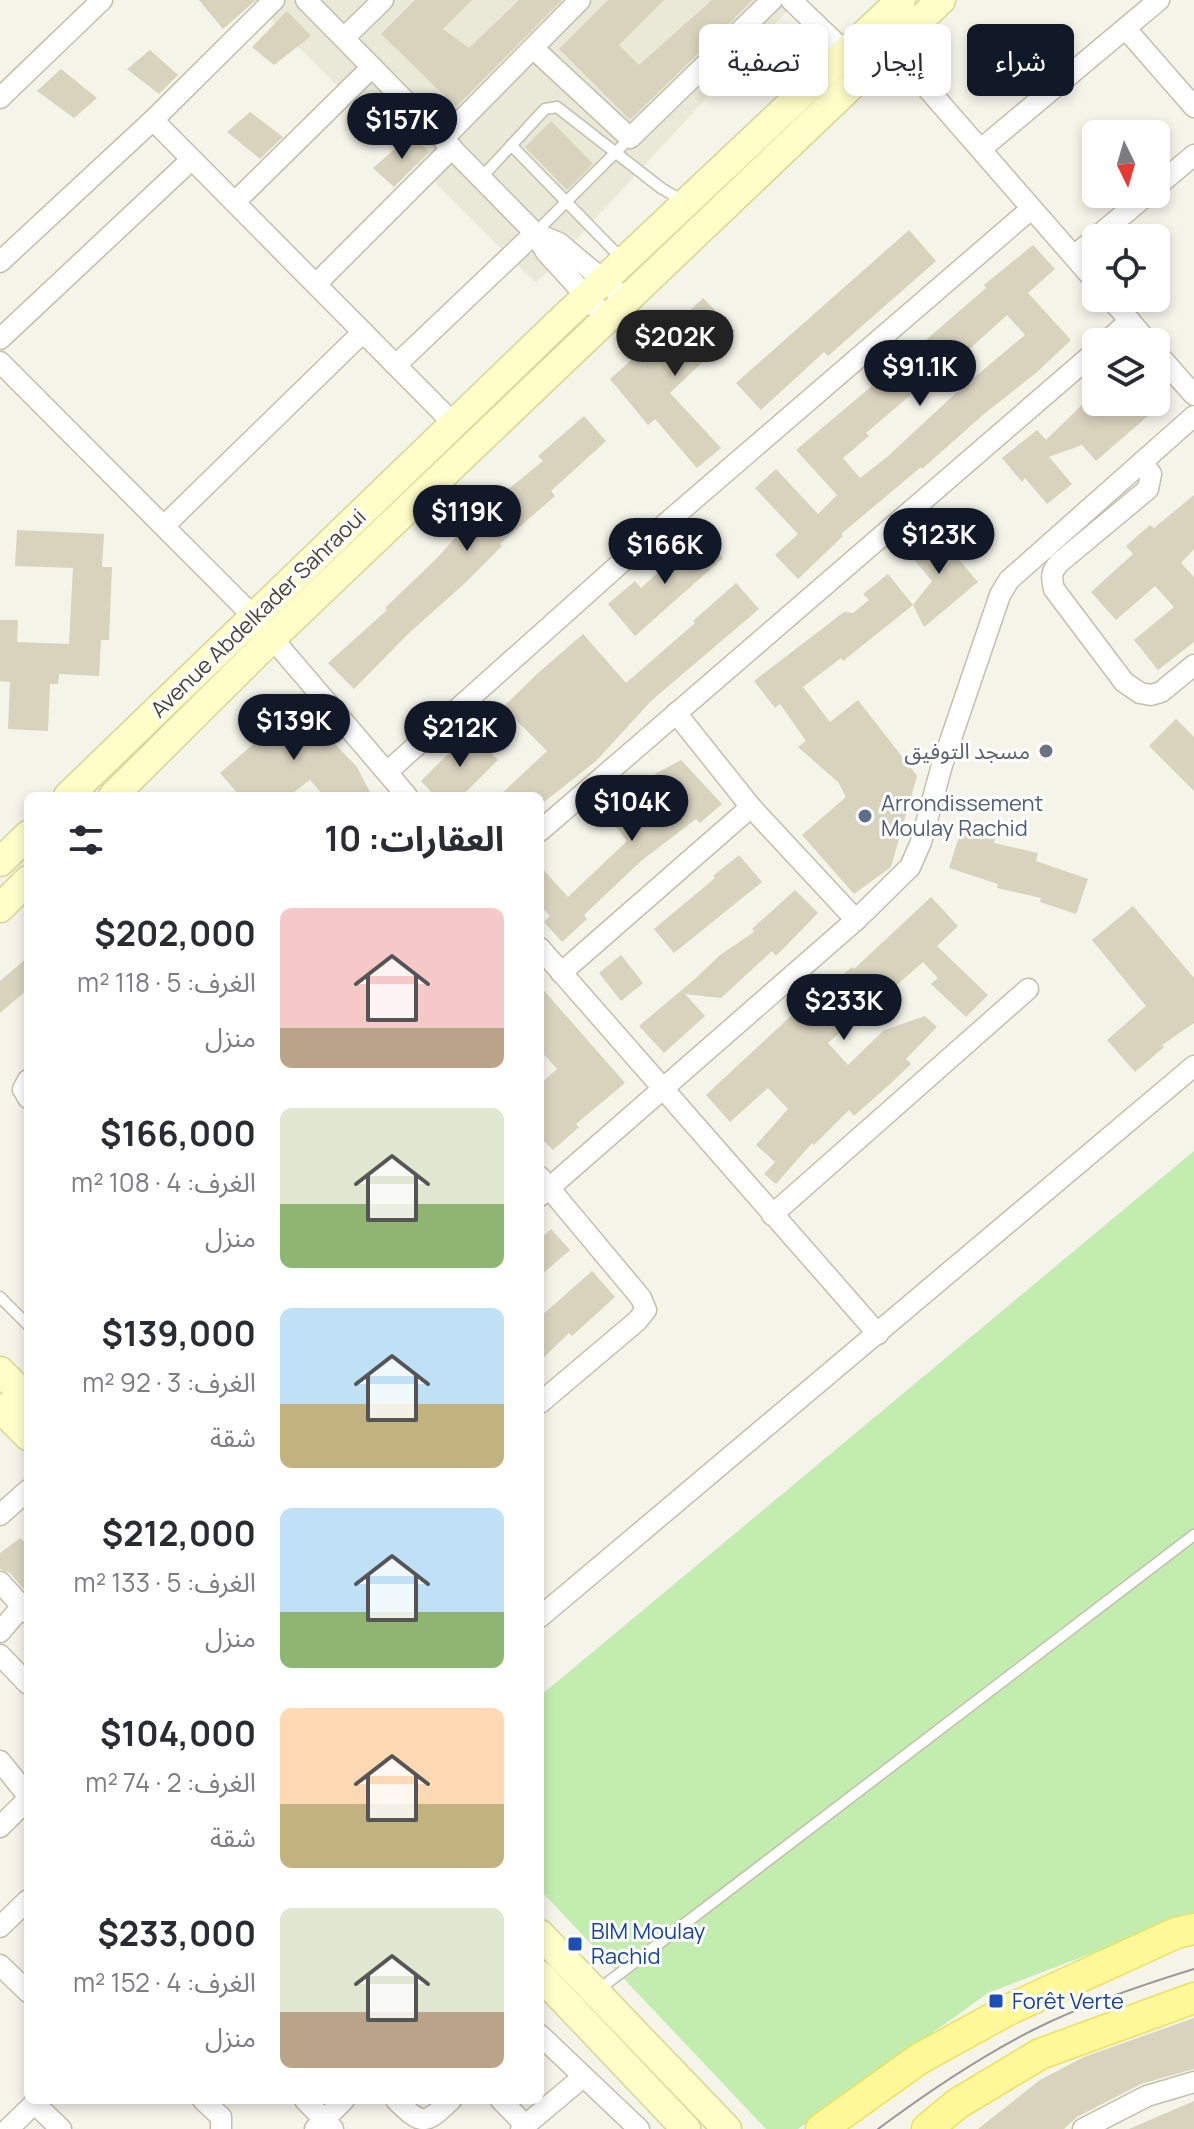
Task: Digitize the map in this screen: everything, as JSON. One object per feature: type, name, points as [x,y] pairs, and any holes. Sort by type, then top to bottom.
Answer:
[{"type":"main road","name":"Avenue Abdelkader Sahraoui","points":[[876,24],[901,0]]},
{"type":"main road","name":"Avenue Abdelkader Sahraoui","points":[[916,24],[941,0]]},
{"type":"main road","name":"Avenue Abdelkader Sahraoui","points":[[117,792],[263,628],[454,424],[844,55]]},
{"type":"main road","name":"Avenue Abdelkader Sahraoui","points":[[73,792],[263,628],[617,310],[844,92]]},
{"type":"main road","points":[[0,862],[24,839]]},
{"type":"main road","points":[[0,908],[24,884]]},
{"type":"main road","points":[[0,1371],[24,1395]]},
{"type":"main road","points":[[0,1408],[24,1432]]},
{"type":"main road","points":[[821,2129],[919,2059],[1008,2010],[1176,1933],[1194,1929]]},
{"type":"main road","points":[[544,1938],[727,2129]]},
{"type":"main road","points":[[544,1979],[686,2129]]},
{"type":"main road","points":[[927,2129],[957,2104],[1040,2054],[1194,1998]]},
{"type":"street","points":[[0,98],[102,0]]},
{"type":"street","points":[[0,262],[153,120],[274,0]]},
{"type":"street","points":[[306,0],[535,233],[559,243],[605,279],[617,310]]},
{"type":"street","points":[[344,38],[383,0]]},
{"type":"street","points":[[316,284],[580,0]]},
{"type":"street","points":[[533,48],[624,145],[772,0]]},
{"type":"street","points":[[791,0],[844,51]]},
{"type":"street","points":[[981,149],[1159,0]]},
{"type":"street","points":[[1126,29],[1194,107]]},
{"type":"street","points":[[235,202],[372,67]]},
{"type":"street","points":[[933,96],[1082,265]]},
{"type":"street","points":[[153,120],[454,424]]},
{"type":"street","points":[[0,339],[191,160]]},
{"type":"street","points":[[1170,178],[1191,164]]},
{"type":"street","points":[[1074,256],[1131,208]]},
{"type":"street","points":[[387,772],[642,544],[1031,209]]},
{"type":"street","points":[[396,365],[535,233]]},
{"type":"street","points":[[605,279],[617,310]]},
{"type":"street","points":[[1122,312],[1136,328]]},
{"type":"street","points":[[1122,328],[1130,321]]},
{"type":"street","points":[[164,526],[363,332]]},
{"type":"street","points":[[0,362],[263,628],[404,792]]},
{"type":"street","points":[[544,828],[1082,363]]},
{"type":"street","points":[[1170,368],[1194,395]]},
{"type":"street","points":[[544,1186],[663,1091],[856,920],[910,867],[921,842],[942,765],[1000,595],[1009,580],[1194,416]]},
{"type":"street","points":[[1142,462],[1151,474],[1148,489],[1059,563],[1052,571],[1051,578],[1054,589],[1124,682],[1140,693],[1151,695],[1161,692],[1194,665]]},
{"type":"street","points":[[676,713],[751,807],[856,920]]},
{"type":"street","points":[[561,973],[751,807]]},
{"type":"street","points":[[544,953],[878,1334]]},
{"type":"street","points":[[772,1215],[1028,989]]},
{"type":"street","points":[[544,1614],[1194,1066]]},
{"type":"street","points":[[544,1188],[641,1298],[646,1310],[544,1400]]},
{"type":"street","points":[[0,1515],[24,1500]]},
{"type":"street","points":[[0,1582],[24,1609]]},
{"type":"street","points":[[0,1632],[24,1611]]},
{"type":"street","points":[[0,1655],[24,1680]]},
{"type":"street","points":[[0,1761],[24,1792]]},
{"type":"street","points":[[0,1827],[24,1801]]},
{"type":"street","points":[[0,1927],[24,1904]]},
{"type":"street","points":[[0,1965],[24,1988]]},
{"type":"street","points":[[544,2039],[639,2129]]},
{"type":"street","points":[[504,2104],[523,2127],[583,2077]]},
{"type":"street","points":[[1089,2127],[1147,2096],[1194,2082]]},
{"type":"street","points":[[8,2129],[34,2104]]},
{"type":"street","points":[[38,2104],[61,2129]]},
{"type":"street","points":[[207,2104],[221,2117],[221,2129]]},
{"type":"street","points":[[308,2104],[324,2126],[341,2104]]},
{"type":"street","points":[[400,2104],[414,2119],[431,2118],[447,2104]]},
{"type":"lane","points":[[481,178],[545,109],[557,107],[624,145],[661,188],[686,204]]},
{"type":"lane","points":[[511,145],[566,202],[605,279]]},
{"type":"lane","points":[[535,233],[624,145]]},
{"type":"lane","points":[[0,1297],[24,1321]]},
{"type":"lane","points":[[595,1991],[1194,1535]]},
{"type":"shaded area","points":[[251,0],[797,0],[775,24],[699,24],[699,96],[708,96],[536,283]]},
{"type":"green space","points":[[1194,1151],[1194,1914],[988,1993],[798,2129],[766,2129],[544,1894],[544,1693]]},
{"type":"building","points":[[199,0],[256,0],[223,29]]},
{"type":"building","points":[[415,0],[472,0],[443,29],[469,48],[519,0],[562,0],[456,107],[381,34]]},
{"type":"building","points":[[608,0],[664,0],[619,45],[639,65],[712,0],[753,0],[728,24],[699,24],[699,53],[630,120],[559,49]]},
{"type":"building","points":[[287,11],[311,36],[274,65],[252,47]]},
{"type":"building","points":[[150,50],[178,75],[159,94],[127,69]]},
{"type":"building","points":[[61,69],[97,98],[74,118],[37,91]]},
{"type":"building","points":[[250,112],[283,137],[260,159],[227,132]]},
{"type":"building","points":[[551,121],[593,164],[567,190],[525,147]]},
{"type":"building","points":[[412,134],[429,152],[394,187],[373,168]]},
{"type":"building","points":[[909,230],[936,261],[828,356],[824,352],[761,410],[736,383]]},
{"type":"building","points":[[1033,245],[1055,269],[1028,293],[1071,340],[1036,373],[841,534],[843,536],[798,579],[775,555],[798,534],[755,488],[776,469],[818,514],[837,495],[796,450],[986,288],[984,285]],"holes":[[[1007,315],[1025,335],[860,478],[843,458],[869,436],[866,433],[940,370],[943,373]]]},
{"type":"building","points":[[703,298],[735,331],[670,393],[721,448],[697,468],[655,419],[648,425],[610,379],[665,330],[667,333]]},
{"type":"building","points":[[1082,405],[1082,416],[1148,416],[1096,461],[1082,445],[1049,457],[1072,484],[1047,504],[1025,478],[1022,482],[1002,458],[1037,430],[1046,440]]},
{"type":"building","points":[[584,416],[606,441],[551,491],[555,496],[500,544],[502,546],[463,585],[409,633],[354,689],[328,663],[387,610],[385,608],[473,518],[543,461],[538,456]]},
{"type":"building","points":[[1194,495],[1194,549],[1181,563],[1194,577],[1194,642],[1158,670],[1134,640],[1174,607],[1155,586],[1116,620],[1091,592],[1133,554],[1126,546]]},
{"type":"building","points":[[932,528],[978,582],[924,627],[913,605],[932,581],[906,550]]},
{"type":"building","points":[[17,530],[104,534],[102,567],[112,567],[109,640],[101,640],[99,676],[59,674],[58,684],[50,684],[48,731],[8,729],[10,682],[0,681],[0,620],[18,620],[17,642],[69,644],[73,568],[15,566]]},
{"type":"building","points":[[701,534],[723,558],[635,636],[608,604],[635,581],[641,588]]},
{"type":"building","name":"Arrondissement Moulay Rachid","points":[[888,574],[913,605],[843,661],[841,658],[803,687],[830,722],[858,700],[917,776],[891,867],[854,894],[802,835],[846,797],[838,782],[798,747],[806,741],[780,704],[775,708],[754,681],[844,612],[853,613],[869,600],[863,594]]},
{"type":"building","points":[[736,583],[759,609],[651,701],[596,761],[544,802],[544,792],[503,792],[547,751],[503,707],[537,674],[583,634],[626,683],[695,623],[693,621]]},
{"type":"building","points":[[294,701],[357,767],[370,792],[320,792],[310,780],[294,792],[237,792],[220,773],[265,734],[263,732]]},
{"type":"building","points":[[1176,719],[1194,737],[1194,791],[1149,746]]},
{"type":"building","points":[[470,732],[498,760],[466,792],[431,792],[421,781]]},
{"type":"building","points":[[681,760],[722,804],[700,823],[696,819],[641,861],[584,915],[587,919],[562,942],[544,922],[550,916],[544,909],[544,870],[568,897],[627,841],[609,818],[659,778],[655,774]]},
{"type":"building","points":[[963,824],[996,835],[994,843],[1038,853],[1036,861],[1088,879],[1076,914],[1040,902],[1041,898],[997,888],[998,884],[949,868]]},
{"type":"building","points":[[739,855],[762,882],[674,953],[654,929]]},
{"type":"building","points":[[795,890],[818,913],[776,956],[772,951],[721,998],[685,994],[705,1016],[664,1053],[639,1026],[720,955],[754,932],[752,929]]},
{"type":"building","points":[[931,897],[958,926],[937,946],[988,995],[966,1017],[931,984],[938,978],[923,962],[857,1020],[855,1018],[828,1043],[848,1065],[884,1030],[925,1016],[937,1027],[906,1059],[911,1064],[854,1116],[849,1110],[814,1145],[812,1143],[776,1184],[764,1174],[775,1162],[756,1145],[788,1109],[768,1088],[730,1122],[706,1095],[807,1001],[809,1003],[852,967],[854,969]]},
{"type":"building","points":[[1133,906],[1194,978],[1194,1023],[1162,1045],[1164,1047],[1135,1072],[1107,1040],[1146,1006],[1092,940]]},
{"type":"building","points":[[621,955],[643,983],[621,1001],[599,973]]},
{"type":"building","points":[[24,960],[24,992],[0,1013],[0,981]]},
{"type":"building","points":[[544,991],[625,1083],[576,1124],[579,1127],[553,1150],[544,1141],[544,1080],[557,1069],[544,1054]]},
{"type":"building","points":[[551,1229],[570,1250],[544,1273],[544,1235]]},
{"type":"building","points":[[592,1271],[615,1297],[544,1357],[544,1313]]},
{"type":"building","points":[[20,1538],[24,1542],[24,1589],[10,1573],[0,1569],[0,1553]]},
{"type":"building","points":[[1194,2018],[1194,2069],[1141,2084],[1077,2117],[1064,2129],[978,2129],[1040,2080],[1084,2057]]},
{"type":"building","points":[[1194,2101],[1194,2129],[1129,2129]]},
{"type":"tram line","points":[[878,2129],[956,2074],[1039,2027],[1115,1995],[1194,1969]]},
{"type":"place","name":"مسجد التوفيق","points":[[1046,751]]},
{"type":"place","name":"Arrondissement Moulay Rachid","points":[[865,816]]},
{"type":"place","name":"BIM Moulay Rachid","points":[[575,1944]]},
{"type":"place","name":"Forêt Verte","points":[[996,2001]]}]
